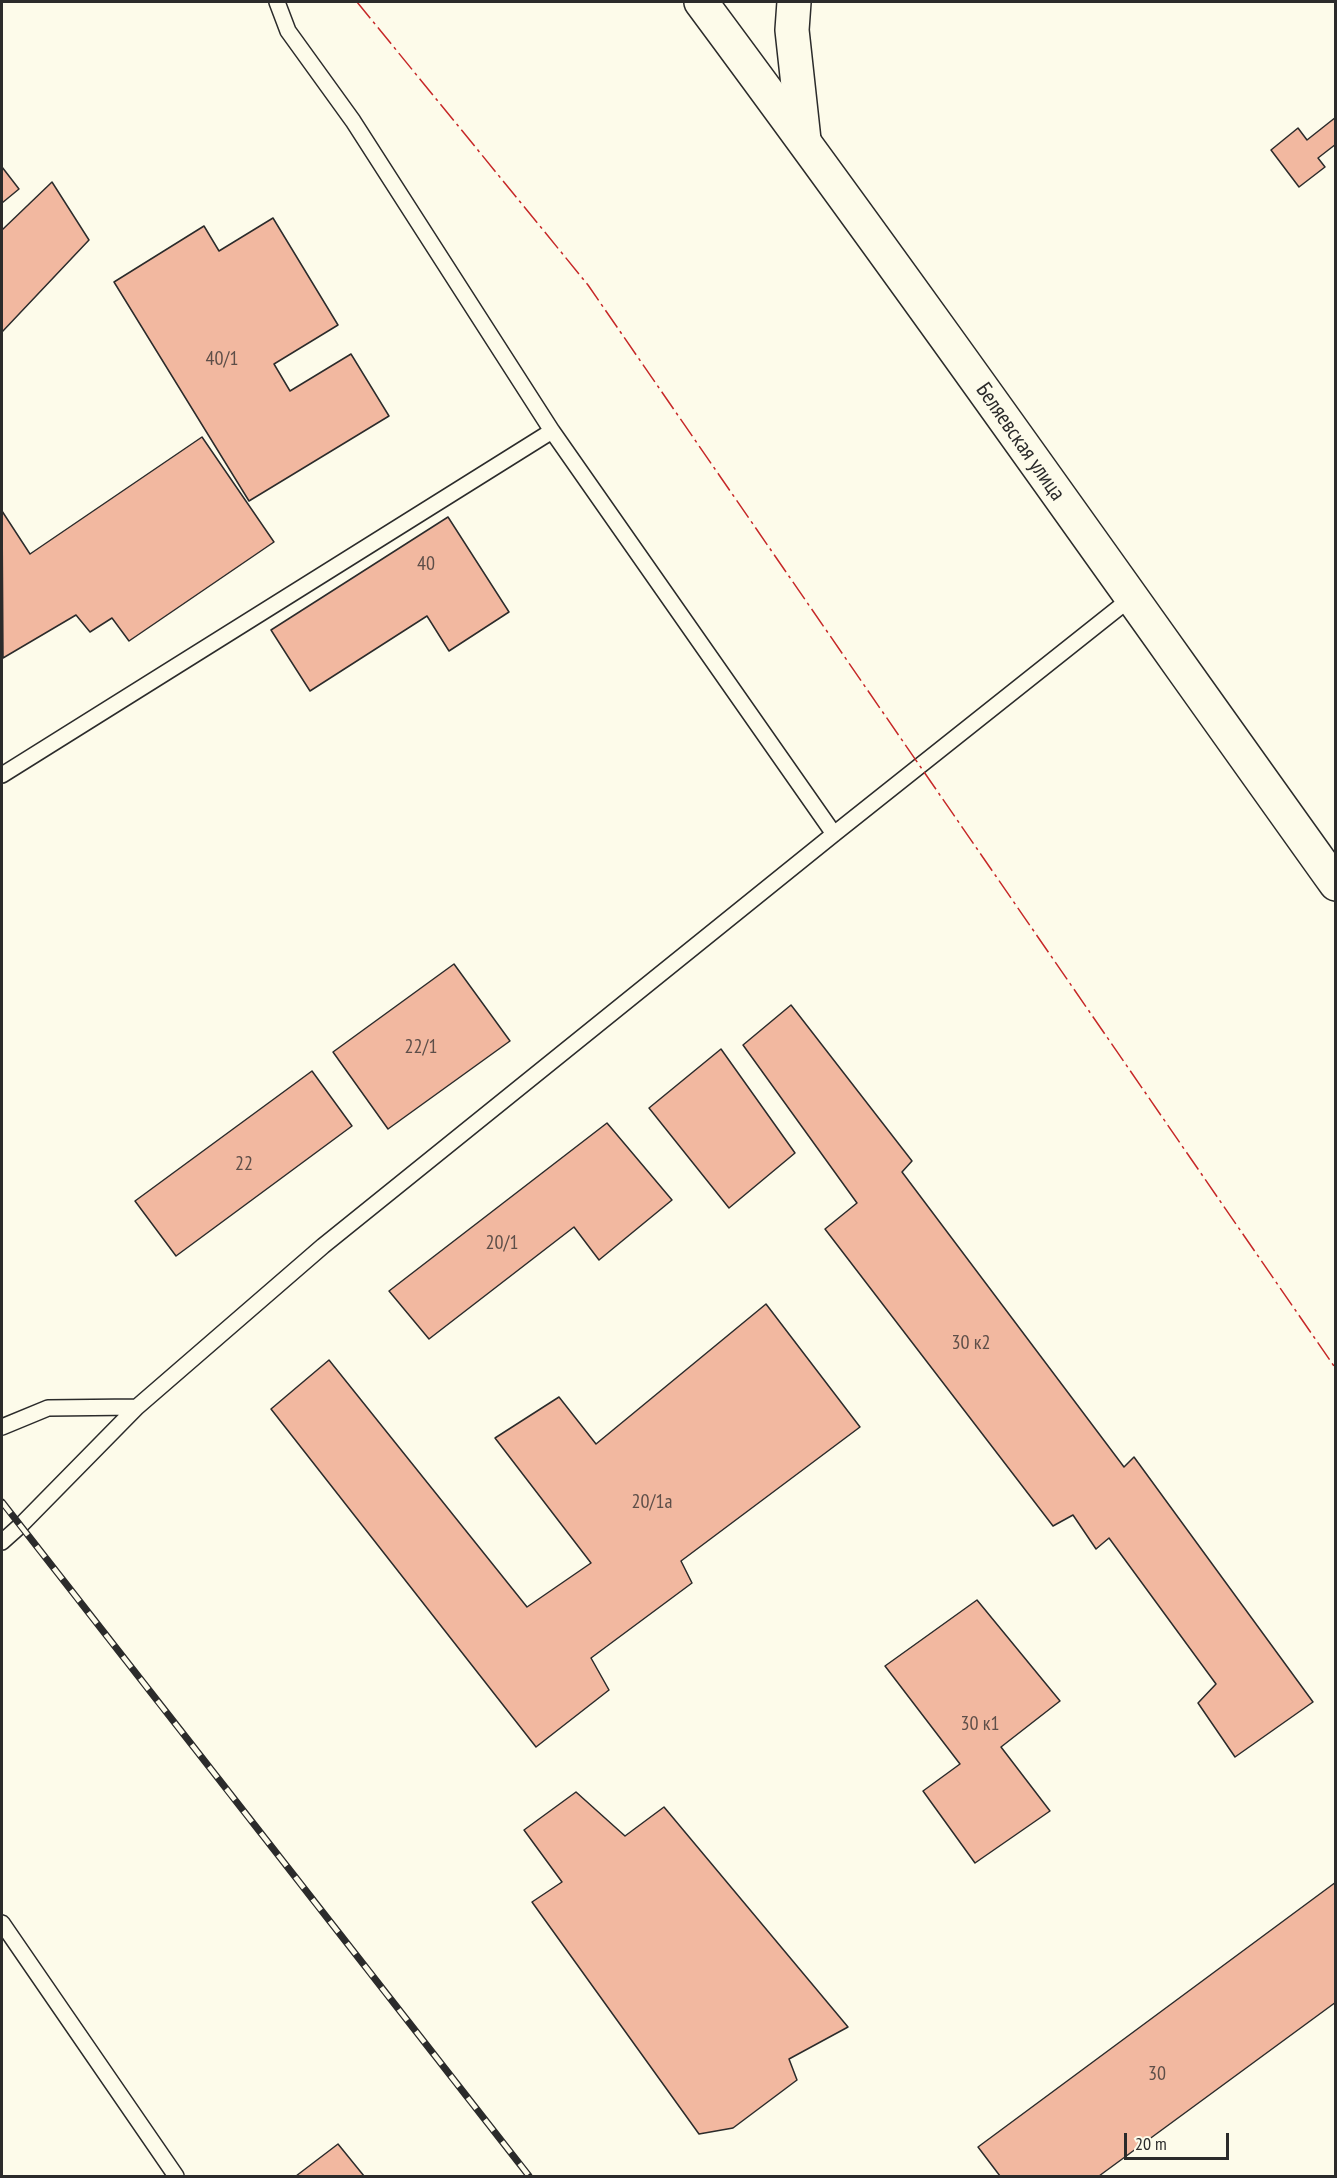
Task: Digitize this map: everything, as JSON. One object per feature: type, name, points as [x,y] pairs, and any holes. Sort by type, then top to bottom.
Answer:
[{"type":"main road","name":"Беляевская улица","points":[[701,2],[804,141],[1335,884]]},
{"type":"main road","points":[[794,2],[792,30],[804,141]]},
{"type":"lane","points":[[277,2],[288,31],[353,121],[552,431],[834,834]]},
{"type":"lane","points":[[2,775],[552,431]]},
{"type":"lane","points":[[2,1542],[21,1526],[136,1407],[323,1246],[1131,598]]},
{"type":"lane","points":[[2,1427],[48,1408],[136,1407]]},
{"type":"lane","points":[[2,1923],[176,2176]]},
{"type":"building","points":[[1336,117],[1336,144],[1318,158],[1325,167],[1299,187],[1271,150],[1298,128],[1307,140]]},
{"type":"building","points":[[2,167],[19,189],[2,203]]},
{"type":"building","points":[[52,182],[89,240],[2,332],[2,230]]},
{"type":"building","points":[[273,218],[338,325],[274,364],[290,391],[351,354],[389,416],[249,501],[114,282],[204,226],[219,251]]},
{"type":"building","points":[[202,437],[274,542],[129,641],[112,618],[90,632],[76,615],[3,658],[2,511],[30,554]]},
{"type":"building","points":[[448,517],[509,612],[449,651],[427,616],[310,691],[271,630]]},
{"type":"building","points":[[454,964],[510,1041],[388,1129],[333,1052]]},
{"type":"building","points":[[791,1005],[912,1161],[902,1172],[1124,1467],[1134,1457],[1313,1702],[1235,1757],[1198,1703],[1216,1684],[1109,1538],[1096,1549],[1073,1515],[1053,1526],[825,1229],[857,1203],[743,1045]]},
{"type":"building","points":[[721,1049],[795,1153],[729,1208],[649,1108]]},
{"type":"building","points":[[312,1071],[352,1126],[176,1256],[135,1201]]},
{"type":"building","points":[[607,1123],[672,1200],[599,1260],[574,1227],[429,1339],[389,1291]]},
{"type":"building","points":[[766,1304],[860,1427],[681,1561],[692,1583],[591,1658],[609,1690],[536,1747],[271,1409],[329,1360],[527,1607],[591,1563],[495,1438],[559,1397],[596,1444]]},
{"type":"building","points":[[977,1600],[1060,1701],[1001,1747],[1050,1811],[975,1863],[923,1791],[960,1764],[885,1666]]},
{"type":"building","points":[[576,1792],[625,1836],[664,1807],[848,2027],[789,2059],[797,2080],[733,2128],[699,2134],[532,1902],[562,1882],[524,1830]]},
{"type":"building","points":[[1336,1882],[1336,2002],[1099,2176],[1000,2176],[978,2147]]},
{"type":"building","points":[[338,2144],[364,2176],[296,2176]]},
{"type":"railway","points":[[2,1502],[529,2176]]},
{"type":"power","points":[[357,2],[588,285],[1336,1369]]}]
